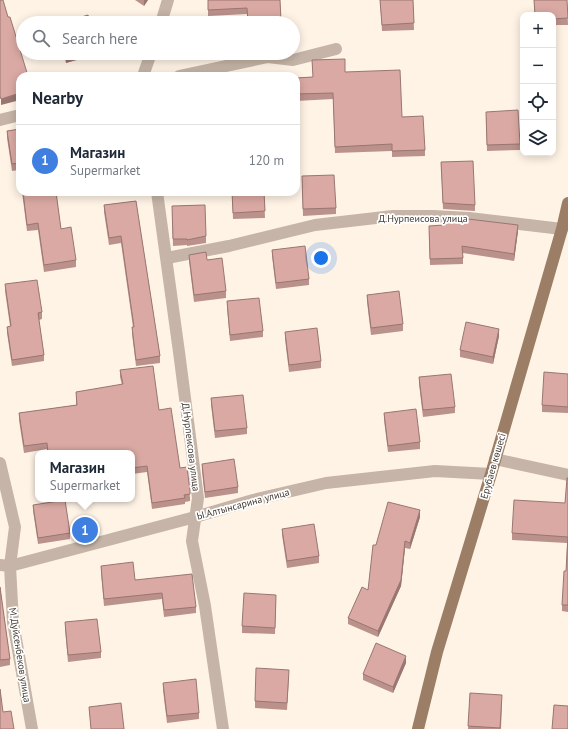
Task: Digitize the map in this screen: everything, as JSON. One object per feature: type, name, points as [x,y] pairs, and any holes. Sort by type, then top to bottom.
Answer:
[{"type":"main road","name":"Ерубаев көшесі","points":[[418,729],[437,652],[496,459],[562,229],[568,203]]},
{"type":"street","points":[[163,16],[168,0]]},
{"type":"street","points":[[300,58],[336,49]]},
{"type":"street","points":[[144,72],[149,60]]},
{"type":"street","points":[[199,72],[258,60]]},
{"type":"street","points":[[0,120],[16,116]]},
{"type":"street","name":"Д.Нурпеисова улица","points":[[158,196],[198,498],[192,541],[205,606],[223,729]]},
{"type":"street","name":"Д.Нурпеисова улица","points":[[166,258],[229,246],[315,225],[393,216],[469,218],[562,229]]},
{"type":"street","points":[[496,459],[568,474]]},
{"type":"street","name":"М.Дуйсенбеков улица","points":[[0,463],[15,527],[5,565],[13,622],[32,729]]},
{"type":"street","name":"Ы.Алтынсарина улица","points":[[5,565],[195,517],[253,500],[326,483],[435,471],[491,474]]},
{"type":"building","points":[[0,0],[3,0],[16,37],[16,60],[23,60],[27,72],[16,72],[16,94],[1,99]]},
{"type":"building","points":[[208,0],[280,0],[281,16],[248,16],[247,8],[208,10]]},
{"type":"building","points":[[380,0],[413,0],[414,23],[382,25]]},
{"type":"building","points":[[534,0],[567,0],[568,18],[556,19],[556,12],[535,12]]},
{"type":"building","points":[[345,59],[345,72],[400,70],[402,117],[423,116],[425,150],[392,151],[392,144],[335,147],[333,93],[300,94],[300,78],[313,77],[312,60]]},
{"type":"building","points":[[518,110],[520,144],[487,145],[486,112]]},
{"type":"building","points":[[16,130],[16,163],[12,164],[7,131]]},
{"type":"building","points":[[473,161],[475,205],[443,203],[441,162]]},
{"type":"building","points":[[334,175],[336,208],[303,209],[302,176]]},
{"type":"building","points":[[23,196],[57,196],[61,229],[71,227],[76,260],[44,265],[38,223],[27,225]]},
{"type":"building","points":[[232,196],[264,196],[265,211],[233,213]]},
{"type":"building","points":[[136,201],[160,356],[136,360],[132,327],[134,327],[121,236],[109,238],[104,205]]},
{"type":"building","points":[[205,205],[206,236],[187,240],[173,239],[172,206]]},
{"type":"building","points":[[443,218],[468,219],[518,225],[514,254],[462,246],[463,258],[430,259],[429,226],[444,225]]},
{"type":"building","points":[[305,246],[309,279],[276,283],[272,250]]},
{"type":"building","points":[[206,252],[207,260],[222,258],[226,291],[194,295],[189,255]]},
{"type":"building","points":[[37,280],[42,312],[38,313],[44,355],[12,360],[7,327],[11,326],[5,284]]},
{"type":"building","points":[[399,291],[403,324],[371,328],[367,295]]},
{"type":"building","points":[[259,298],[263,331],[230,335],[227,301]]},
{"type":"building","points":[[466,322],[499,329],[493,357],[460,350]]},
{"type":"building","points":[[317,328],[321,361],[289,365],[285,332]]},
{"type":"building","points":[[153,366],[159,410],[171,408],[180,468],[187,467],[190,494],[184,495],[185,498],[152,503],[147,466],[135,468],[135,450],[48,450],[47,443],[24,446],[19,413],[77,405],[76,392],[123,384],[120,370]]},
{"type":"building","points":[[544,372],[568,374],[568,407],[542,405]]},
{"type":"building","points":[[451,374],[455,407],[423,410],[419,377]]},
{"type":"building","points":[[243,395],[247,428],[215,431],[211,398]]},
{"type":"building","points":[[416,409],[420,442],[388,446],[384,413]]},
{"type":"building","points":[[234,459],[238,487],[205,492],[202,464]]},
{"type":"building","points":[[567,478],[568,537],[512,533],[514,500],[565,503]]},
{"type":"building","points":[[52,502],[65,502],[70,533],[38,538],[33,505]]},
{"type":"building","points":[[388,502],[420,510],[410,543],[405,541],[401,580],[378,631],[348,618],[362,587],[368,590],[373,545],[376,545]]},
{"type":"building","points":[[314,524],[319,556],[287,561],[282,529]]},
{"type":"building","points":[[568,537],[568,605],[562,605],[564,571],[566,571]]},
{"type":"building","points":[[133,562],[135,580],[192,574],[196,607],[164,610],[162,593],[104,599],[101,566]]},
{"type":"building","points":[[0,587],[10,659],[0,660]]},
{"type":"building","points":[[244,593],[276,595],[275,628],[242,626]]},
{"type":"building","points":[[97,619],[101,652],[68,655],[65,622]]},
{"type":"building","points":[[376,643],[406,656],[393,687],[363,674]]},
{"type":"building","points":[[256,668],[289,670],[287,703],[255,701]]},
{"type":"building","points":[[196,679],[199,713],[167,716],[163,683]]},
{"type":"building","points":[[0,689],[3,712],[11,711],[14,729],[0,729]]},
{"type":"building","points":[[470,693],[502,695],[500,728],[468,726]]},
{"type":"building","points":[[121,703],[124,729],[91,729],[89,707]]},
{"type":"building","points":[[554,705],[568,706],[568,729],[552,729]]},
{"type":"place","name":"Магазин","points":[[85,530]]}]
